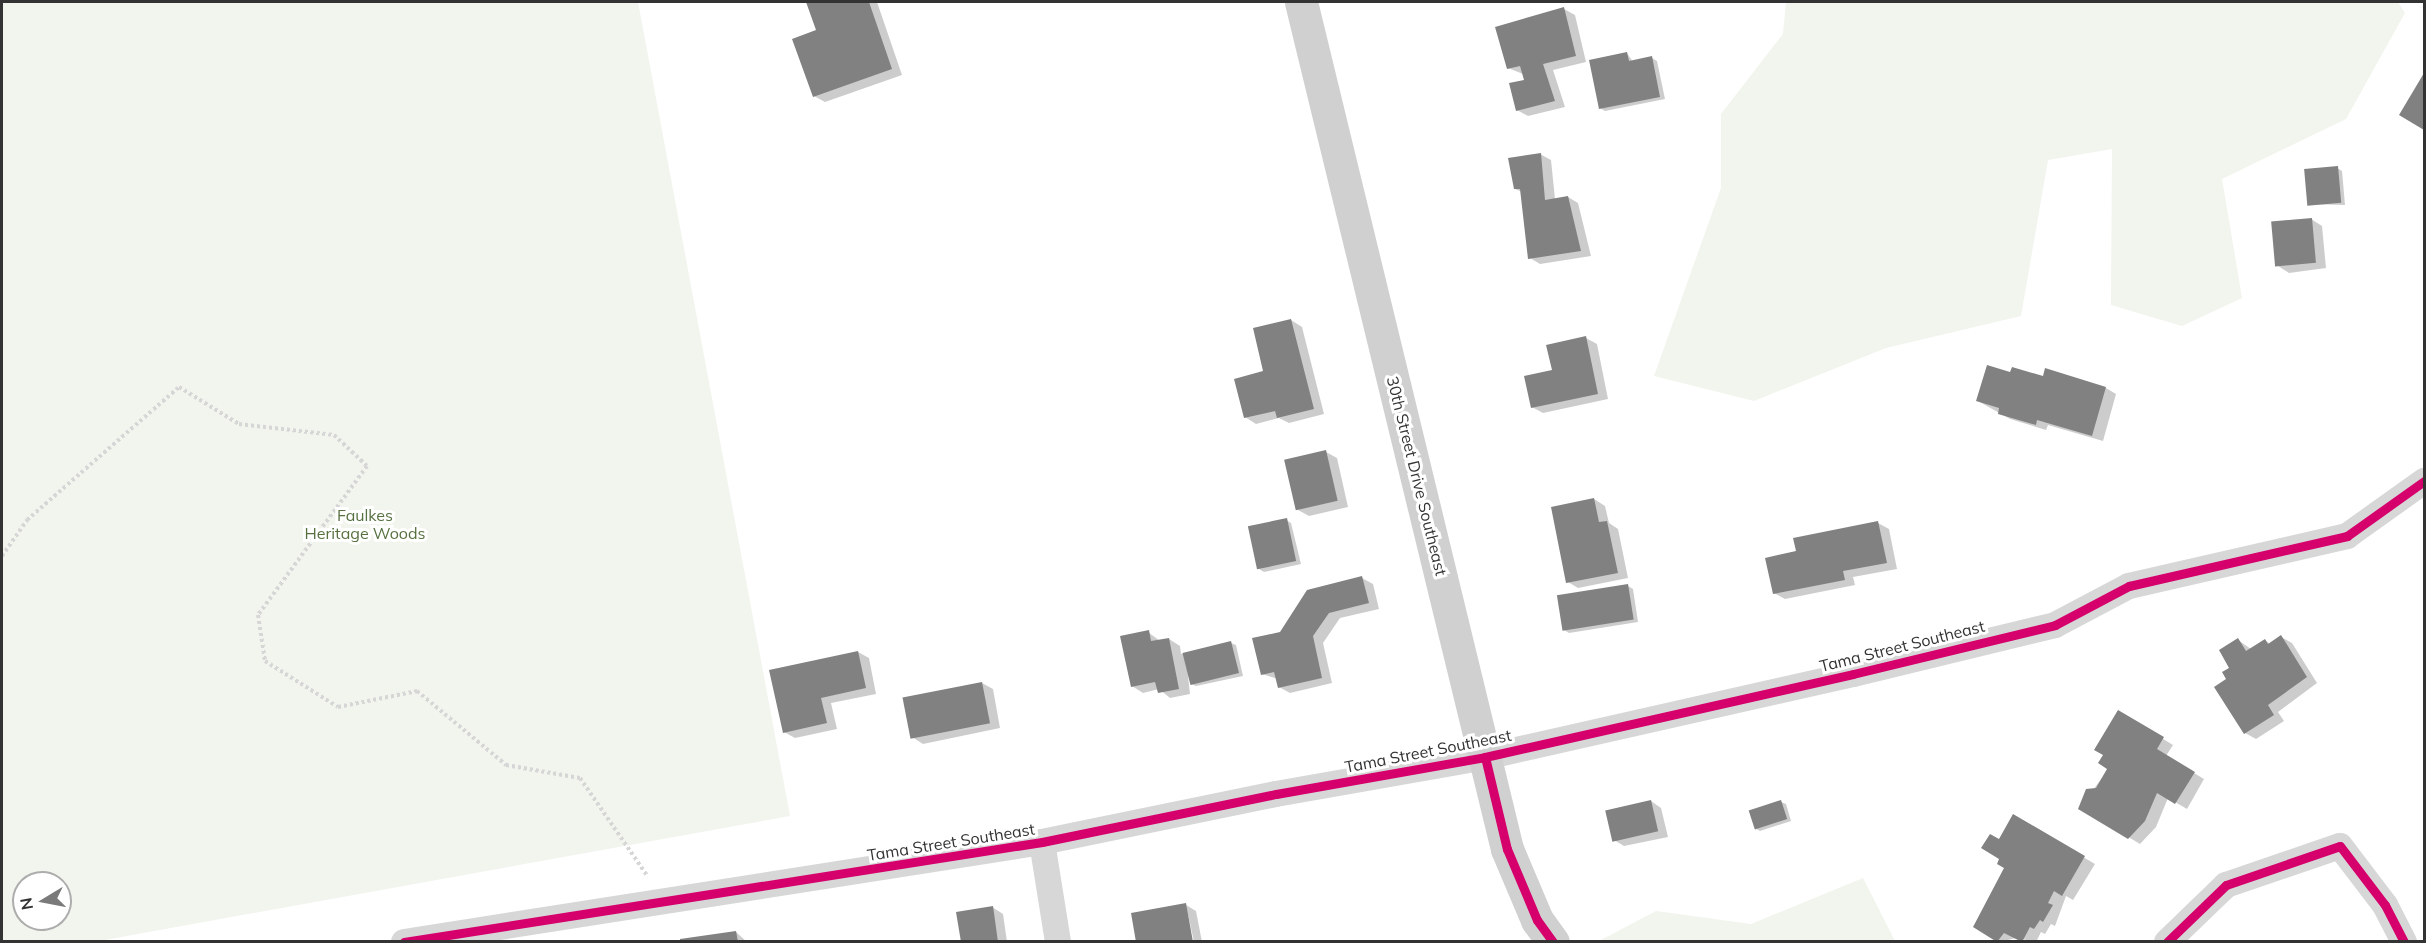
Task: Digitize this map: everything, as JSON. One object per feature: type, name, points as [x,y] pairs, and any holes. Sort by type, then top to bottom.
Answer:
[{"type":"main road","name":"30th Street Drive Southeast","points":[[1302,2],[1507,849],[1537,920],[1553,942]]},
{"type":"street","name":"Tama Street Southeast","points":[[404,942],[665,903],[1042,842],[1485,757],[1853,674],[2055,625],[2129,586],[2347,536],[2424,480]]},
{"type":"street","points":[[1042,842],[1058,942]]},
{"type":"street","points":[[2167,942],[2226,885],[2340,846],[2385,905],[2404,942]]},
{"type":"path","points":[[2,556],[27,520],[179,387],[239,424],[334,435],[367,466],[258,615],[265,661],[338,706],[417,691],[506,765],[580,778],[665,903]]},
{"type":"green space","name":"Faulkes Heritage Woods","points":[[2,2],[638,2],[790,816],[99,941],[2,941]]},
{"type":"green space","points":[[1786,2],[2398,2],[2405,13],[2346,119],[2222,179],[2242,298],[2182,326],[2111,305],[2112,149],[2048,160],[2021,316],[1886,348],[1754,401],[1654,376],[1721,188],[1721,114],[1783,34]]},
{"type":"green space","points":[[1863,878],[1895,941],[1599,941],[1656,911],[1751,924]]},
{"type":"building","points":[[806,2],[869,2],[892,69],[813,97],[792,39],[816,30]]},
{"type":"building","points":[[1564,7],[1576,56],[1543,64],[1555,101],[1516,111],[1509,83],[1524,80],[1520,66],[1507,69],[1495,27]]},
{"type":"building","points":[[1627,52],[1629,61],[1652,56],[1660,97],[1599,109],[1589,60]]},
{"type":"building","points":[[2424,73],[2424,130],[2399,115]]},
{"type":"building","points":[[1541,153],[1545,200],[1568,196],[1581,251],[1528,259],[1520,189],[1514,189],[1508,158]]},
{"type":"building","points":[[2338,166],[2341,203],[2307,206],[2304,169]]},
{"type":"building","points":[[2312,218],[2316,263],[2275,266],[2271,222]]},
{"type":"building","points":[[1291,319],[1314,409],[1277,418],[1275,411],[1244,418],[1234,379],[1263,371],[1253,328]]},
{"type":"building","points":[[1586,336],[1598,394],[1531,408],[1524,376],[1552,370],[1546,345]]},
{"type":"building","points":[[1987,365],[2010,372],[2012,367],[2043,376],[2045,368],[2106,387],[2092,436],[2037,420],[2036,425],[1998,414],[1999,408],[1976,401]]},
{"type":"building","points":[[1326,450],[1338,501],[1296,510],[1284,460]]},
{"type":"building","points":[[1594,498],[1599,522],[1607,521],[1618,573],[1566,583],[1551,507]]},
{"type":"building","points":[[1287,518],[1296,561],[1257,569],[1248,526]]},
{"type":"building","points":[[1878,521],[1887,563],[1843,571],[1845,580],[1773,594],[1765,558],[1796,551],[1793,538]]},
{"type":"building","points":[[1362,576],[1369,603],[1329,613],[1313,636],[1322,678],[1278,688],[1274,672],[1261,675],[1252,638],[1280,632],[1307,590]]},
{"type":"building","points":[[1628,584],[1634,620],[1563,631],[1557,595]]},
{"type":"building","points":[[1149,630],[1151,641],[1169,638],[1179,689],[1158,693],[1155,682],[1131,687],[1120,636]]},
{"type":"building","points":[[2281,635],[2307,677],[2268,705],[2274,715],[2244,734],[2214,687],[2226,679],[2222,672],[2229,668],[2219,650],[2238,638],[2246,651],[2265,639],[2268,644]]},
{"type":"building","points":[[1231,641],[1239,673],[1190,685],[1182,653]]},
{"type":"building","points":[[858,651],[866,688],[821,698],[827,723],[783,733],[769,670]]},
{"type":"building","points":[[982,682],[990,723],[911,739],[902,697]]},
{"type":"building","points":[[2118,710],[2164,737],[2157,749],[2195,772],[2175,804],[2157,793],[2145,821],[2128,839],[2078,809],[2086,789],[2096,788],[2107,769],[2098,763],[2103,755],[2094,750]]},
{"type":"building","points":[[1651,800],[1658,831],[1612,842],[1605,811]]},
{"type":"building","points":[[1781,800],[1787,819],[1755,830],[1749,811]]},
{"type":"building","points":[[2013,814],[2085,856],[2062,896],[2054,891],[2048,903],[2053,905],[2043,922],[2040,920],[2034,929],[2030,927],[2022,942],[2004,933],[1997,942],[1973,927],[2004,868],[1997,864],[1999,859],[1981,848],[1990,834],[1999,839]]},
{"type":"building","points":[[1186,903],[1193,942],[1136,942],[1131,913]]},
{"type":"building","points":[[993,906],[998,942],[961,942],[956,912]]},
{"type":"building","points":[[736,931],[738,942],[680,942],[680,939]]},
{"type":"cycle path","points":[[404,942],[1042,842],[1276,794],[1485,757],[1853,674],[2055,625],[2129,586],[2347,536],[2424,481]]},
{"type":"cycle path","points":[[1485,757],[1507,849],[1537,920],[1553,942]]},
{"type":"cycle path","points":[[2167,942],[2226,885],[2340,846],[2385,905],[2404,942]]}]
